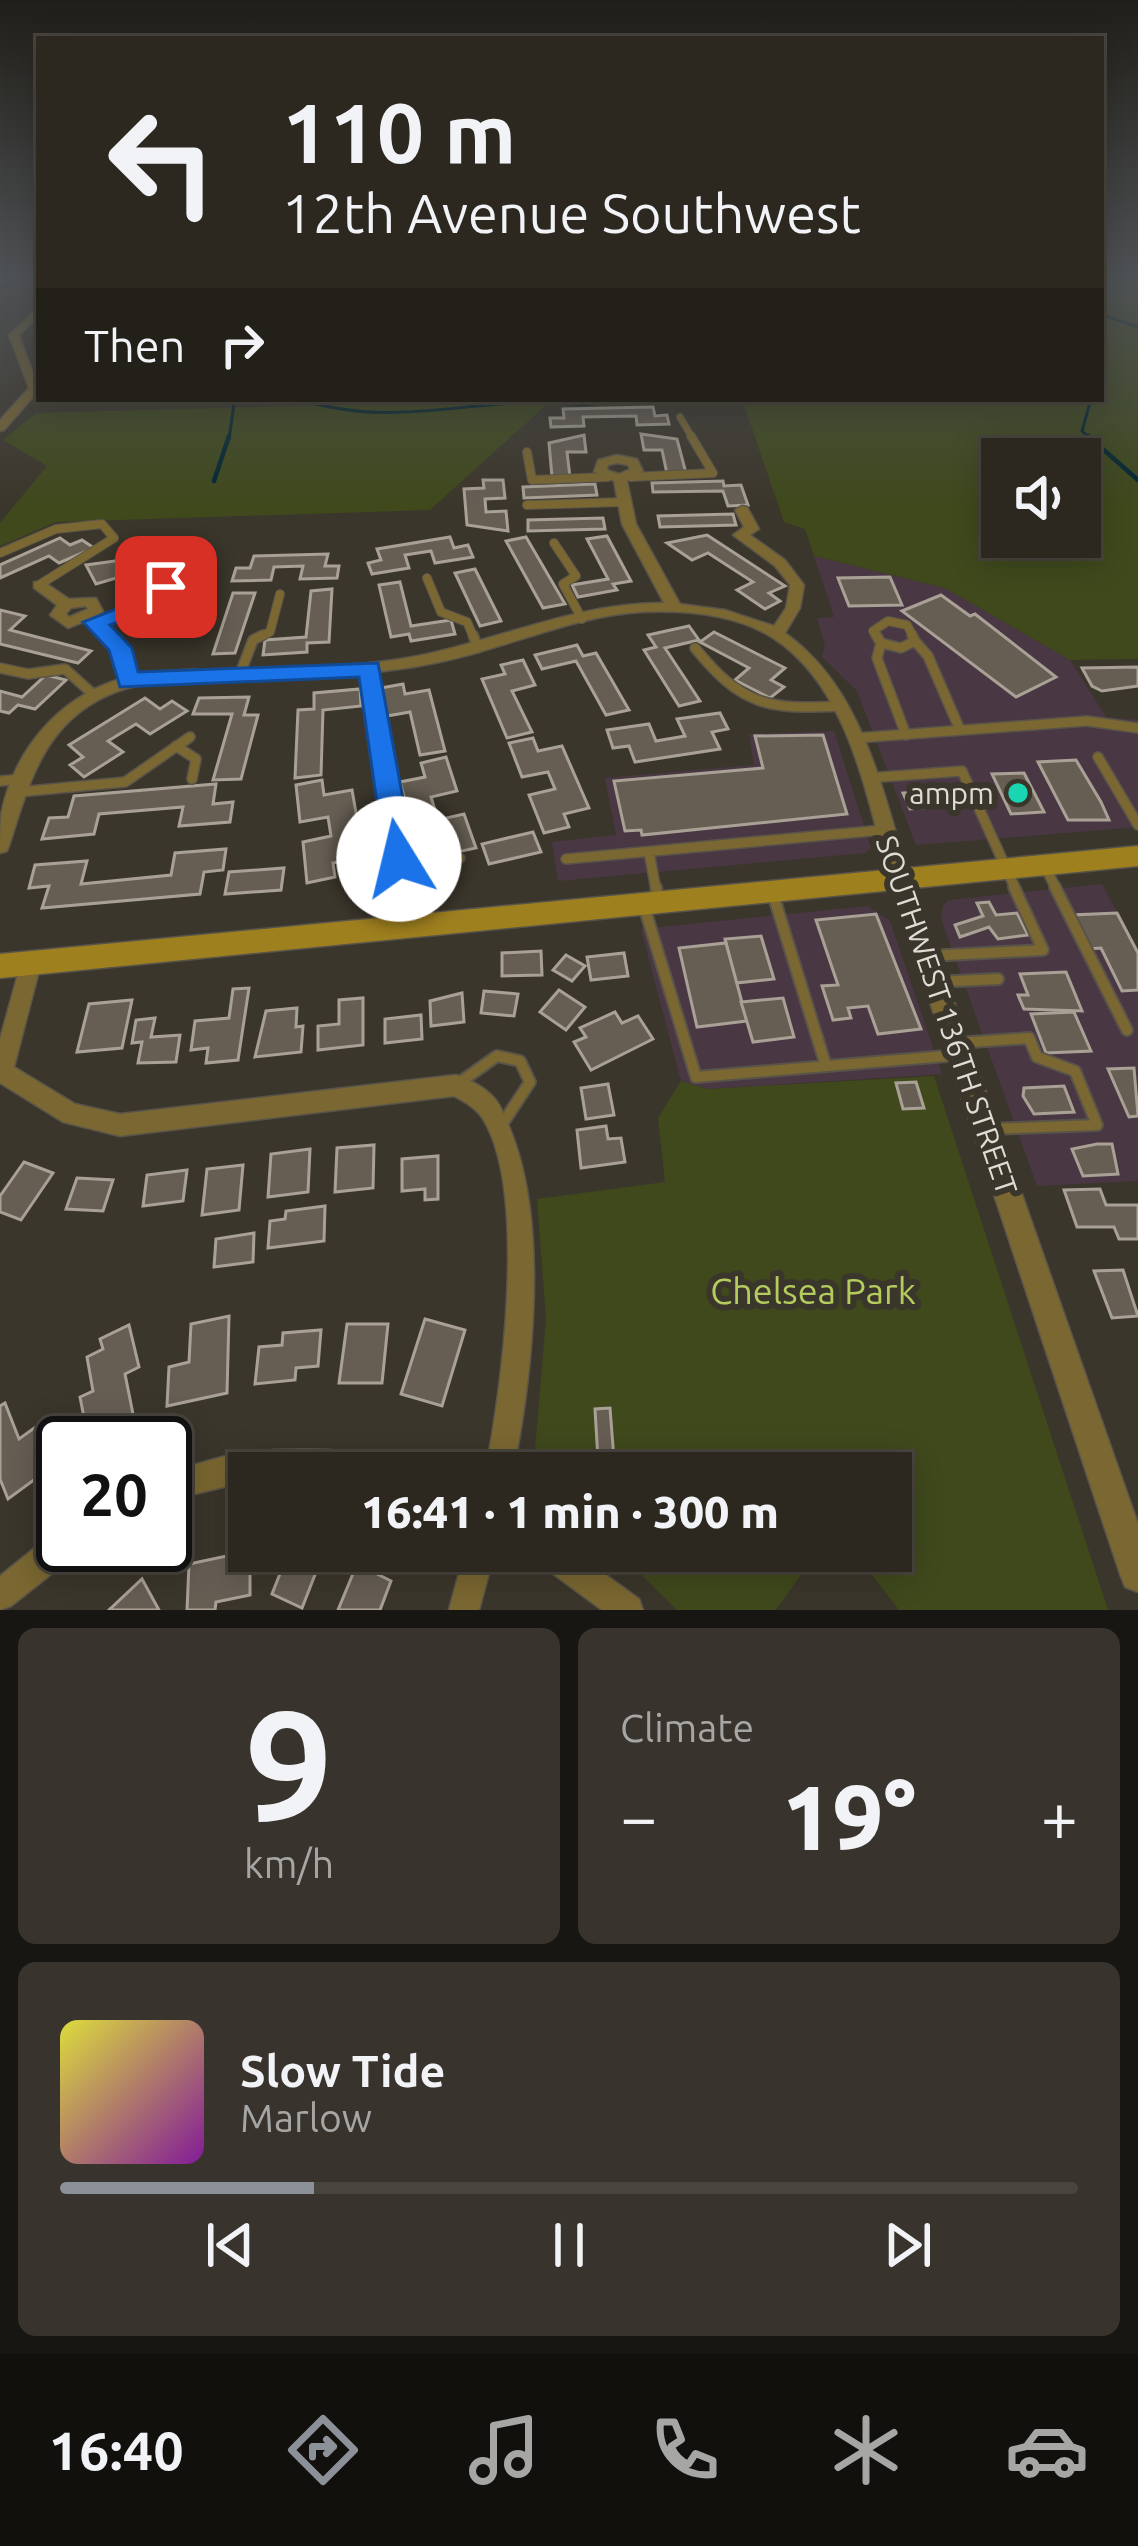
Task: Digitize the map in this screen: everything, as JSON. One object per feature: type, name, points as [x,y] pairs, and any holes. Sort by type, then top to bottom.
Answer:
[{"type":"main road","points":[[0,966],[1138,856]]},
{"type":"street","points":[[0,427],[16,414],[35,380],[23,355]]},
{"type":"street","points":[[619,478],[638,544],[674,607]]},
{"type":"street","points":[[0,846],[20,785],[50,725],[94,695],[128,681],[369,668],[478,648],[627,608],[674,607],[731,617],[777,634],[793,608],[797,586],[780,563],[740,535],[752,529],[742,510]]},
{"type":"street","points":[[39,585],[66,604],[59,619],[92,620],[121,648],[128,681]]},
{"type":"street","name":"SOUTHWEST 136TH STREET","points":[[777,634],[816,666],[841,706],[1138,1574]]},
{"type":"street","points":[[31,963],[1,1073],[70,1114],[120,1125],[456,1085],[490,1109],[500,1128],[513,1189],[518,1265],[512,1406],[504,1452]]},
{"type":"street","points":[[192,1478],[228,1466]]},
{"type":"street","points":[[0,1595],[36,1566]]},
{"type":"street","points":[[464,1610],[474,1572]]},
{"type":"street","points":[[576,1572],[628,1610]]},
{"type":"lane","points":[[527,452],[532,480],[713,472],[680,417]]},
{"type":"lane","points":[[526,505],[623,502]]},
{"type":"lane","points":[[0,554],[78,525],[102,524],[114,538],[39,585]]},
{"type":"lane","points":[[554,543],[576,576],[563,584],[582,619]]},
{"type":"lane","points":[[92,620],[161,599],[166,587],[141,550]]},
{"type":"lane","points":[[427,578],[441,613],[467,622],[478,648]]},
{"type":"lane","points":[[240,674],[250,644],[270,632],[280,594]]},
{"type":"lane","points":[[906,735],[877,658],[881,643],[874,627],[888,621],[912,629],[960,730]]},
{"type":"lane","points":[[881,643],[901,648],[915,641]]},
{"type":"lane","points":[[695,648],[725,688],[748,703],[775,709],[841,706]]},
{"type":"lane","points":[[0,668],[28,674],[65,670],[94,695]]},
{"type":"lane","points":[[369,668],[399,859],[430,864],[460,858]]},
{"type":"lane","points":[[852,738],[1088,721],[1138,728]]},
{"type":"lane","points":[[0,781],[20,785],[125,782],[190,737]]},
{"type":"lane","points":[[176,746],[196,759],[192,779]]},
{"type":"lane","points":[[1098,757],[1138,825]]},
{"type":"lane","points":[[866,778],[962,771],[1043,950],[931,969]]},
{"type":"lane","points":[[566,859],[883,830]]},
{"type":"lane","points":[[649,852],[651,903],[696,1077],[826,1066],[1029,1038],[1037,1057],[1075,1070],[1097,1125],[986,1129]]},
{"type":"lane","points":[[1044,865],[1126,1030]]},
{"type":"lane","points":[[772,891],[826,1066]]},
{"type":"lane","points":[[931,969],[998,980]]},
{"type":"lane","points":[[456,1085],[496,1056],[520,1061],[530,1082],[500,1128]]},
{"type":"shaded area","points":[[814,556],[945,588],[1070,660],[1106,717],[1138,720],[1138,827],[916,845],[857,691],[822,657],[825,645],[817,618],[834,617]]},
{"type":"shaded area","points":[[834,731],[871,848],[865,853],[558,881],[552,842],[616,835],[605,778],[754,765],[749,734]]},
{"type":"shaded area","points":[[1102,884],[1138,953],[1138,1181],[1037,1186],[941,919],[943,906],[949,900]]},
{"type":"shaded area","points":[[868,906],[890,921],[942,1074],[708,1089],[681,1081],[641,929]]},
{"type":"green space","points":[[1104,355],[1138,355],[1138,659],[1070,660],[945,588],[814,556],[805,529],[784,522],[743,402],[1104,402]]},
{"type":"green space","points":[[550,402],[430,510],[56,522],[0,546],[0,523],[47,466],[3,440],[36,413]]},
{"type":"green space","name":"Chelsea Park","points":[[934,1076],[1108,1610],[899,1610],[870,1572],[912,1572],[912,1452],[535,1452],[546,1319],[537,1199],[665,1182],[658,1118],[681,1081],[708,1089]]},
{"type":"green space","points":[[638,1572],[803,1572],[776,1610],[677,1610]]},
{"type":"building","points":[[653,407],[655,416],[667,415],[669,424],[637,425],[636,416],[583,417],[584,426],[551,427],[550,418],[564,418],[563,409]]},
{"type":"building","points":[[641,434],[677,439],[686,473],[667,474],[662,450],[644,450]]},
{"type":"building","points":[[584,435],[586,452],[567,452],[570,477],[552,477],[549,443]]},
{"type":"building","points":[[483,480],[503,480],[505,498],[485,499],[486,512],[506,511],[508,531],[467,525],[464,489],[484,488]]},
{"type":"building","points":[[723,481],[724,486],[741,485],[748,505],[728,506],[723,491],[653,492],[652,483]]},
{"type":"building","points":[[595,484],[597,495],[524,498],[523,487]]},
{"type":"building","points":[[733,514],[736,525],[660,527],[658,516]]},
{"type":"building","points":[[603,518],[605,529],[528,531],[528,520]]},
{"type":"building","points":[[707,535],[785,586],[769,593],[780,601],[765,609],[737,590],[753,582],[708,553],[692,560],[667,543]]},
{"type":"building","points":[[607,536],[631,581],[613,584],[617,590],[578,597],[572,585],[608,579],[587,539]]},
{"type":"building","points":[[450,537],[454,548],[468,545],[473,557],[435,563],[431,551],[405,555],[409,568],[372,574],[368,563],[381,560],[377,549]]},
{"type":"building","points":[[526,537],[565,604],[543,608],[506,541]]},
{"type":"building","points":[[60,538],[70,545],[82,540],[94,548],[59,563],[49,556],[0,578],[0,565]]},
{"type":"building","points":[[195,542],[191,552],[204,551],[188,599],[167,599],[182,554],[150,554],[154,543]]},
{"type":"building","points":[[328,554],[325,566],[339,566],[337,578],[300,579],[303,566],[274,567],[271,580],[232,581],[236,568],[250,568],[254,556]]},
{"type":"building","points":[[129,559],[152,598],[130,605],[116,578],[96,584],[86,565]]},
{"type":"building","points":[[475,569],[501,621],[480,626],[455,573]]},
{"type":"building","points":[[890,577],[902,605],[849,606],[838,578]]},
{"type":"building","points":[[400,582],[411,626],[451,620],[455,634],[411,641],[409,634],[391,637],[379,585]]},
{"type":"building","points":[[332,589],[329,642],[307,643],[307,652],[263,655],[265,640],[306,637],[311,591]]},
{"type":"building","points":[[233,593],[255,593],[235,653],[213,654]]},
{"type":"building","points":[[941,595],[970,616],[975,614],[1056,677],[1016,697],[902,611]]},
{"type":"building","points":[[185,607],[183,620],[140,625],[142,611]]},
{"type":"building","points":[[0,610],[25,616],[10,630],[91,651],[78,663],[0,644]]},
{"type":"building","points":[[689,626],[699,640],[665,648],[700,701],[679,706],[644,650],[656,647],[648,635]]},
{"type":"building","points":[[714,632],[785,668],[771,680],[784,687],[770,698],[735,680],[749,668],[700,642]]},
{"type":"building","points":[[577,645],[583,656],[596,653],[629,710],[606,715],[576,661],[542,669],[535,655]]},
{"type":"building","points":[[523,660],[535,685],[512,691],[532,732],[507,738],[482,679],[505,674],[501,665]]},
{"type":"building","points":[[1138,667],[1138,686],[1102,691],[1092,686],[1082,668]]},
{"type":"building","points":[[46,675],[66,680],[35,709],[18,705],[9,713],[0,711],[0,691],[22,697]]},
{"type":"building","points":[[403,684],[405,694],[429,690],[445,751],[420,755],[410,712],[387,716],[381,688]]},
{"type":"building","points":[[360,689],[361,706],[323,710],[321,775],[295,778],[298,710],[314,709],[314,693]]},
{"type":"building","points":[[249,697],[244,715],[258,715],[241,779],[213,780],[232,714],[193,714],[199,698]]},
{"type":"building","points":[[145,698],[160,709],[172,701],[187,711],[150,734],[136,724],[108,741],[123,752],[84,777],[70,765],[83,757],[69,745]]},
{"type":"building","points":[[720,713],[728,729],[712,732],[720,749],[635,762],[629,746],[613,748],[607,730],[649,724],[656,741],[685,736],[677,719]]},
{"type":"building","points":[[823,735],[847,814],[642,835],[641,830],[625,831],[614,781],[763,768],[755,736]]},
{"type":"building","points":[[533,738],[538,751],[562,746],[589,808],[564,814],[569,827],[544,833],[529,795],[555,789],[548,772],[522,777],[509,743]]},
{"type":"building","points":[[446,757],[457,791],[431,797],[438,820],[464,814],[476,848],[448,854],[445,841],[418,847],[400,782],[425,777],[421,763]]},
{"type":"building","points":[[1076,760],[1109,820],[1068,820],[1038,762]]},
{"type":"building","name":"ampm","points":[[1024,773],[1044,812],[1011,814],[992,774]]},
{"type":"building","points":[[322,780],[324,795],[352,790],[364,857],[333,863],[335,877],[307,883],[303,842],[331,836],[328,817],[300,822],[296,785]]},
{"type":"building","points":[[216,784],[213,804],[233,802],[230,822],[179,826],[183,807],[99,814],[94,834],[42,839],[49,818],[68,817],[74,796]]},
{"type":"building","points":[[957,788],[965,804],[910,809],[903,793]]},
{"type":"building","points":[[533,832],[541,852],[489,864],[482,844]]},
{"type":"building","points":[[226,849],[223,870],[204,872],[200,894],[42,908],[49,886],[29,888],[35,865],[87,861],[81,884],[171,875],[175,853]]},
{"type":"building","points":[[284,868],[281,890],[225,894],[229,872]]},
{"type":"building","points":[[989,902],[996,915],[1017,913],[1028,935],[998,939],[989,927],[960,937],[955,925],[983,916],[977,903]]},
{"type":"building","points":[[1117,913],[1138,953],[1138,990],[1122,991],[1101,948],[1088,949],[1072,915]]},
{"type":"building","points":[[876,914],[921,1029],[878,1034],[868,1006],[848,1008],[851,1018],[833,1020],[822,986],[838,985],[816,920]]},
{"type":"building","points":[[761,936],[774,979],[736,983],[725,939]]},
{"type":"building","points":[[726,943],[747,1021],[697,1027],[679,948]]},
{"type":"building","points":[[541,951],[542,975],[502,976],[502,953]]},
{"type":"building","points":[[624,953],[628,976],[591,980],[587,957]]},
{"type":"building","points":[[566,955],[585,966],[572,981],[553,970]]},
{"type":"building","points":[[1066,972],[1082,1011],[1024,1009],[1018,995],[1028,995],[1020,974]]},
{"type":"building","points":[[249,988],[238,1060],[206,1063],[208,1048],[191,1050],[195,1021],[229,1018],[233,989]]},
{"type":"building","points":[[559,990],[585,1007],[566,1030],[540,1012]]},
{"type":"building","points":[[484,991],[518,994],[514,1016],[481,1013]]},
{"type":"building","points":[[462,993],[464,1022],[431,1026],[430,1001]]},
{"type":"building","points":[[363,998],[363,1045],[318,1050],[318,1026],[339,1024],[339,1000]]},
{"type":"building","points":[[783,998],[794,1037],[753,1042],[741,1002]]},
{"type":"building","points":[[132,1000],[122,1048],[77,1052],[89,1004]]},
{"type":"building","points":[[297,1008],[296,1027],[303,1026],[301,1052],[255,1057],[266,1011]]},
{"type":"building","points":[[615,1012],[622,1023],[638,1016],[653,1039],[591,1070],[574,1042],[586,1037],[580,1028]]},
{"type":"building","points":[[1074,1012],[1091,1051],[1046,1053],[1031,1014]]},
{"type":"building","points":[[421,1015],[422,1039],[385,1043],[385,1019]]},
{"type":"building","points":[[155,1018],[151,1037],[180,1035],[176,1062],[138,1063],[142,1042],[132,1043],[136,1020]]},
{"type":"building","points":[[1134,1068],[1138,1116],[1129,1117],[1108,1069]]},
{"type":"building","points":[[916,1082],[924,1108],[903,1109],[896,1083]]},
{"type":"building","points":[[608,1084],[614,1115],[586,1119],[581,1088]]},
{"type":"building","points":[[1064,1086],[1074,1112],[1034,1114],[1023,1096],[1024,1088]]},
{"type":"building","points":[[606,1126],[608,1139],[621,1138],[625,1162],[581,1168],[577,1130]]},
{"type":"building","points":[[1112,1144],[1118,1174],[1083,1176],[1072,1149]]},
{"type":"building","points":[[374,1145],[373,1188],[335,1192],[337,1148]]},
{"type":"building","points":[[310,1149],[308,1192],[268,1197],[271,1154]]},
{"type":"building","points":[[438,1156],[438,1199],[425,1200],[425,1189],[402,1191],[402,1159]]},
{"type":"building","points":[[24,1162],[53,1173],[21,1220],[0,1212],[0,1196]]},
{"type":"building","points":[[243,1165],[239,1210],[202,1215],[207,1169]]},
{"type":"building","points":[[187,1170],[183,1201],[143,1206],[147,1175]]},
{"type":"building","points":[[77,1178],[113,1180],[103,1211],[66,1209]]},
{"type":"building","points":[[1100,1189],[1106,1205],[1138,1205],[1138,1239],[1119,1239],[1114,1227],[1077,1227],[1064,1190]]},
{"type":"building","points":[[325,1206],[324,1241],[268,1248],[270,1221],[285,1219],[286,1211]]},
{"type":"building","points":[[254,1233],[253,1262],[214,1267],[216,1239]]},
{"type":"building","points":[[1123,1270],[1138,1316],[1112,1318],[1094,1271]]},
{"type":"building","points":[[229,1316],[227,1393],[167,1406],[169,1367],[189,1362],[191,1324]]},
{"type":"building","points":[[425,1319],[465,1330],[442,1406],[401,1394]]},
{"type":"building","points":[[347,1324],[388,1324],[382,1383],[339,1383]]},
{"type":"building","points":[[129,1325],[139,1367],[125,1374],[133,1416],[84,1416],[80,1397],[93,1391],[87,1357],[103,1349],[100,1339]]},
{"type":"building","points":[[321,1330],[318,1366],[296,1368],[295,1380],[255,1384],[259,1347],[282,1345],[283,1333]]},
{"type":"building","points":[[5,1403],[19,1439],[36,1427],[36,1478],[8,1499],[0,1479],[0,1406]]},
{"type":"building","points":[[610,1408],[613,1452],[598,1452],[595,1409]]},
{"type":"building","points":[[228,1556],[228,1572],[250,1572],[250,1595],[216,1602],[215,1610],[187,1610],[192,1563]]},
{"type":"building","points":[[281,1572],[316,1572],[302,1608],[272,1594]]},
{"type":"building","points":[[354,1572],[373,1572],[391,1581],[380,1610],[338,1610]]},
{"type":"building","points":[[142,1579],[159,1610],[109,1610]]},
{"type":"waterway","points":[[229,439],[234,404],[244,402]]},
{"type":"waterway","points":[[311,402],[390,413],[539,402]]},
{"type":"waterway","points":[[539,402],[603,402]]},
{"type":"waterway","points":[[1090,402],[1082,431],[1090,438]]},
{"type":"waterway","points":[[214,481],[229,436]]},
{"type":"waterway","points":[[1088,436],[1138,480]]},
{"type":"place","name":"ampm","points":[[1018,793]]},
{"type":"route","points":[[166,587],[161,599],[109,613],[94,622],[121,648],[128,681],[369,668],[399,859]]}]
